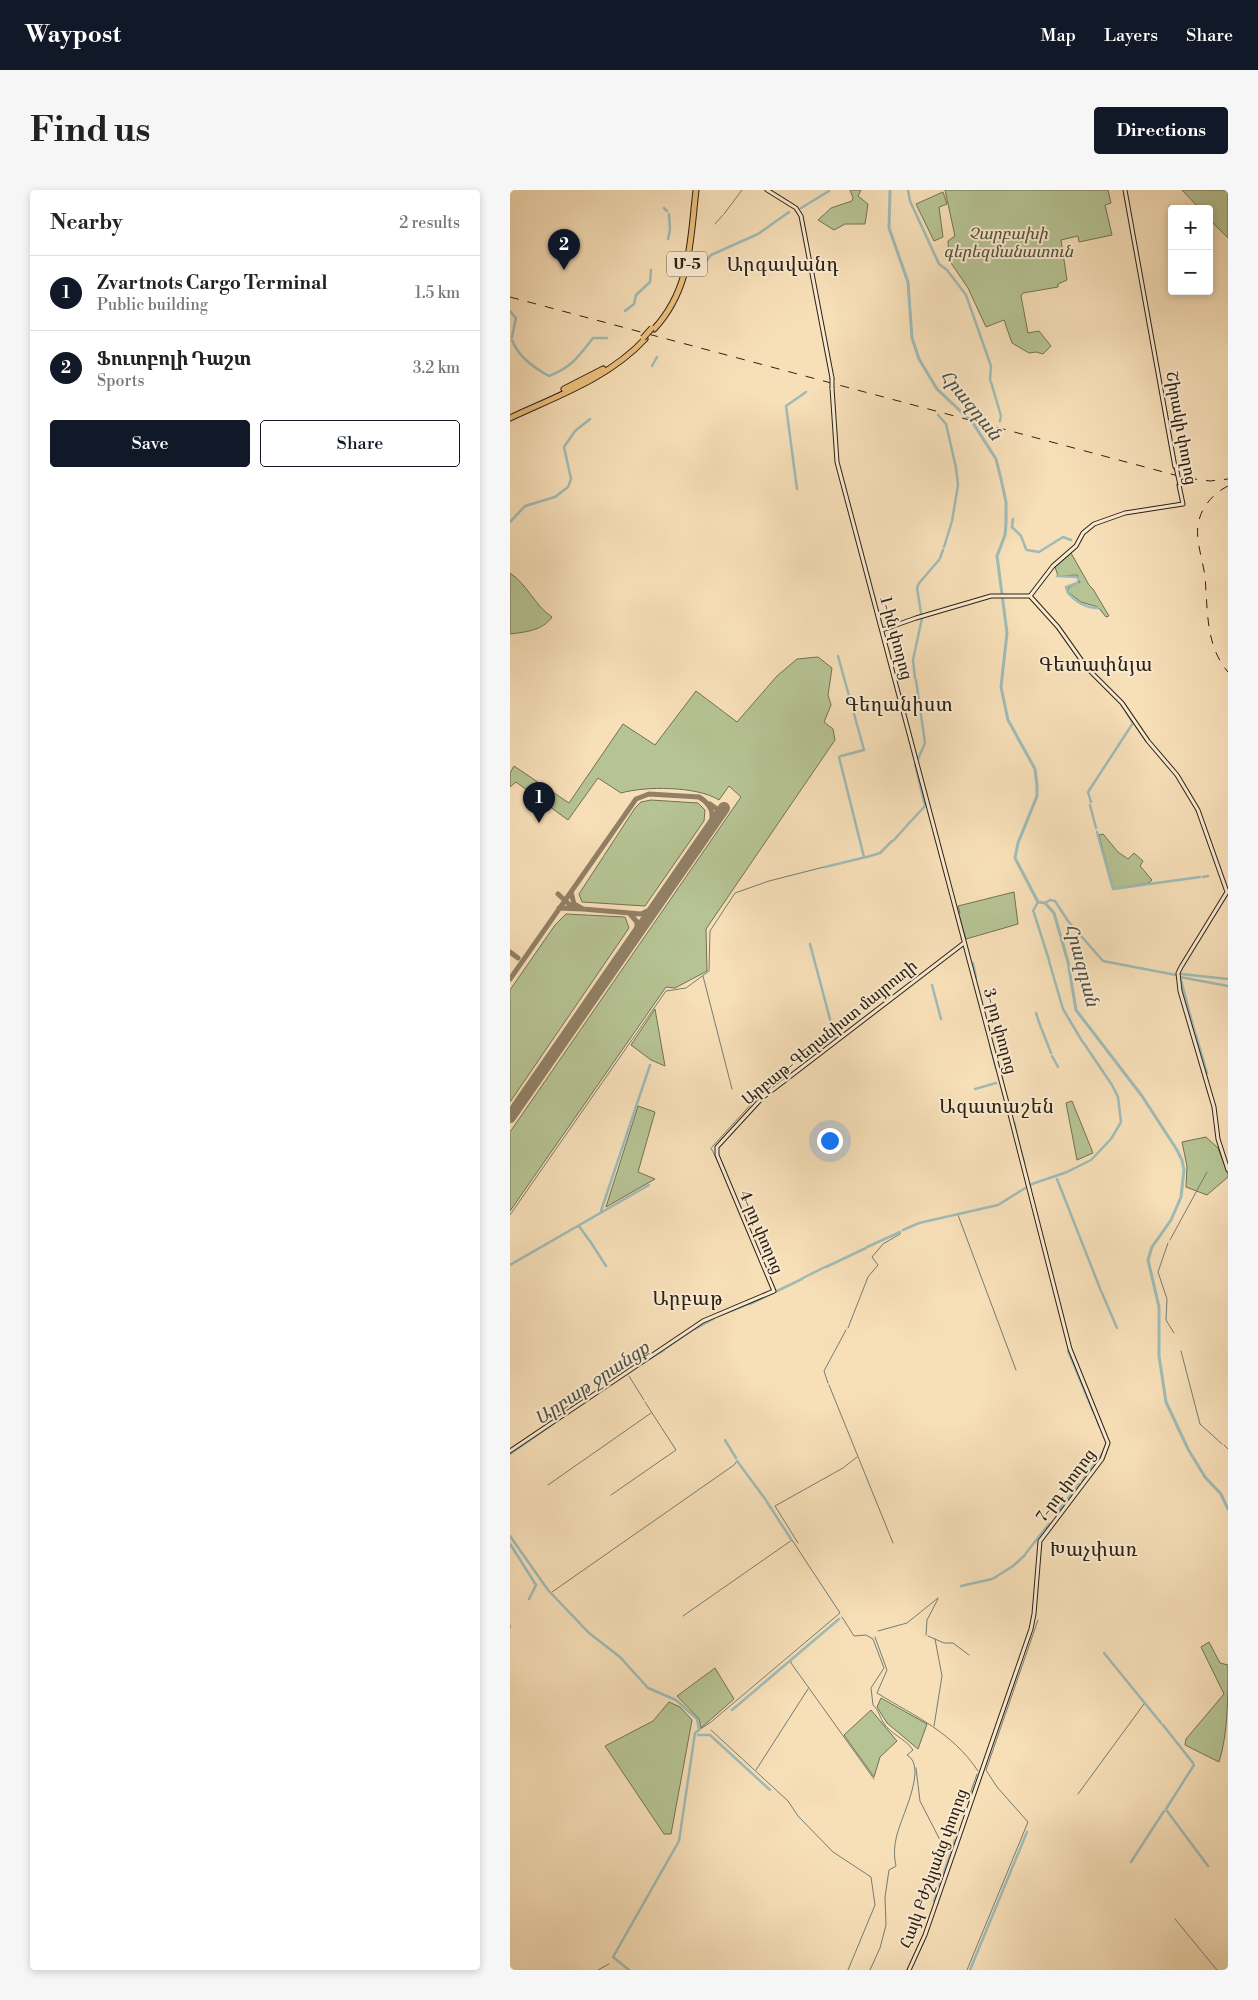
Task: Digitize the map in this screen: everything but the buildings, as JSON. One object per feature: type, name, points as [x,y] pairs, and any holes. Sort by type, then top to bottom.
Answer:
[{"type":"highway","name":"Մ-5","points":[[653,329],[675,296],[684,270],[686,242],[695,190]]},
{"type":"highway","name":"Մ-5","points":[[510,416],[608,370],[626,357],[653,329],[677,298],[687,270],[695,190]]},
{"type":"main road","name":"1-ին փողոց","points":[[767,190],[796,208],[800,216],[832,378],[836,458],[964,942]]},
{"type":"main road","name":"Շիրակի փողոց","points":[[1030,596],[1053,566],[1077,543],[1086,529],[1100,521],[1132,512],[1183,504],[1126,190]]},
{"type":"main road","points":[[882,630],[921,616],[992,596],[1030,596],[1058,627],[1087,668],[1122,703],[1148,742],[1177,775],[1198,810],[1216,862],[1225,880],[1227,892],[1178,972],[1178,983],[1214,1107],[1218,1139],[1228,1170]]},
{"type":"main road","name":"Արբաթ-Գեղանիստ մայրուղի","points":[[716,1150],[762,1098],[964,942]]},
{"type":"main road","name":"3-րդ փողոց","points":[[964,942],[1070,1349]]},
{"type":"main road","name":"4-րդ փողոց","points":[[510,1451],[703,1321],[774,1291],[716,1150]]},
{"type":"main road","name":"7-րդ փողոց","points":[[1039,1554],[1040,1541],[1046,1530],[1102,1459],[1108,1446],[1070,1349]]},
{"type":"main road","name":"Հայկ Բժշկյանց փողոց","points":[[909,1970],[925,1935],[1031,1629],[1039,1554]]},
{"type":"green space","points":[[850,190],[861,190],[858,196],[868,204],[865,224],[845,224],[834,230],[818,220],[831,208],[852,201],[853,198]]},
{"type":"green space","name":"Չարբախի գերեզմանատուն","points":[[945,190],[1108,190],[1111,203],[1105,205],[1112,235],[1079,242],[1078,236],[1061,240],[1067,280],[1058,284],[1058,287],[1023,293],[1021,296],[1028,333],[1039,331],[1051,346],[1043,354],[1029,353],[1012,343],[1004,320],[986,327],[968,288],[949,260],[948,241],[955,236]]},
{"type":"green space","points":[[1182,190],[1228,190],[1228,238],[1213,223],[1213,205],[1196,205]]},
{"type":"green space","points":[[943,192],[947,204],[939,207],[943,237],[934,241],[916,204]]},
{"type":"green space","points":[[1071,553],[1109,616],[1106,617],[1098,607],[1081,602],[1068,592],[1068,588],[1080,582],[1077,575],[1058,576],[1055,567]]},
{"type":"green space","points":[[510,573],[522,583],[540,607],[552,617],[548,622],[533,630],[510,634]]},
{"type":"green space","points":[[818,657],[832,668],[828,695],[831,705],[824,722],[833,729],[835,740],[706,929],[707,971],[675,988],[666,987],[510,1211],[510,1132],[741,797],[729,786],[719,800],[698,792],[657,788],[621,793],[598,778],[568,820],[516,782],[510,787],[510,773],[514,766],[569,803],[623,724],[655,745],[696,691],[737,722],[777,676],[797,659]]},
{"type":"green space","points":[[651,800],[698,803],[705,810],[704,821],[645,906],[582,902],[579,894],[635,808],[641,802]]},
{"type":"green space","points":[[1103,834],[1118,852],[1128,859],[1134,853],[1143,861],[1140,866],[1152,880],[1149,883],[1113,889],[1099,835]]},
{"type":"green space","points":[[1014,892],[1018,924],[966,939],[958,913],[960,913],[958,906]]},
{"type":"green space","points":[[566,914],[625,917],[629,928],[510,1102],[510,990],[555,925]]},
{"type":"green space","points":[[655,1009],[665,1066],[651,1060],[631,1045]]},
{"type":"green space","points":[[1072,1101],[1093,1153],[1077,1160],[1066,1103]]},
{"type":"green space","points":[[638,1106],[655,1112],[638,1172],[655,1179],[606,1207]]},
{"type":"green space","points":[[1206,1137],[1218,1148],[1228,1174],[1228,1177],[1207,1195],[1186,1187],[1187,1166],[1182,1142]]},
{"type":"green space","points":[[1209,1642],[1220,1663],[1228,1665],[1226,1727],[1219,1762],[1185,1745],[1186,1739],[1224,1694],[1201,1647]]},
{"type":"green space","points":[[715,1668],[734,1699],[701,1728],[699,1719],[677,1696]]},
{"type":"green space","points":[[881,1698],[927,1724],[918,1749],[887,1723],[877,1707]]},
{"type":"green space","points":[[669,1702],[680,1707],[692,1720],[671,1834],[664,1834],[605,1746],[653,1721]]},
{"type":"green space","points":[[871,1710],[897,1741],[880,1757],[874,1777],[844,1735]]},
{"type":"waterway","points":[[724,214],[742,190]]},
{"type":"waterway","name":"Հրազդան","points":[[890,190],[889,228],[908,282],[912,338],[919,359],[937,389],[973,423],[996,459],[1006,502],[1005,535],[997,556],[1007,633],[1001,687],[1008,720],[1035,769],[1037,785],[1037,796],[1018,843],[1015,858],[1038,902],[1045,903],[1054,913],[1068,962],[1076,1010],[1142,1096],[1182,1160],[1184,1170],[1181,1197],[1171,1220],[1152,1247],[1148,1260],[1159,1307],[1159,1356],[1166,1402],[1188,1449],[1205,1477],[1221,1494],[1228,1509]]},
{"type":"waterway","points":[[908,190],[910,201],[939,264],[947,270],[966,295],[991,366],[990,380]]},
{"type":"waterway","points":[[801,208],[829,191]]},
{"type":"waterway","points":[[664,208],[667,211]]},
{"type":"waterway","points":[[701,268],[711,255],[758,234],[789,212]]},
{"type":"waterway","points":[[668,239],[670,230],[669,214]]},
{"type":"waterway","points":[[715,224],[723,215]]},
{"type":"waterway","points":[[625,311],[634,304],[636,295],[650,282],[651,270]]},
{"type":"waterway","points":[[510,311],[515,317]]},
{"type":"waterway","points":[[512,337],[516,318]]},
{"type":"waterway","points":[[512,340],[518,351],[527,361],[549,376],[569,365],[593,338],[607,338]]},
{"type":"waterway","points":[[652,366],[657,357]]},
{"type":"waterway","points":[[991,382],[1001,416],[1000,421]]},
{"type":"waterway","points":[[797,489],[786,406],[806,392]]},
{"type":"waterway","points":[[938,415],[946,424],[958,485],[952,521],[944,547]]},
{"type":"waterway","points":[[510,522],[525,506],[555,497],[568,487],[571,479],[564,447],[575,431],[590,419]]},
{"type":"waterway","points":[[1013,519],[1012,527],[1021,536],[1026,549]]},
{"type":"waterway","points":[[1027,550],[1039,552],[1063,537],[1071,540]]},
{"type":"waterway","points":[[940,558],[943,550]]},
{"type":"waterway","points":[[920,582],[939,560]]},
{"type":"waterway","points":[[1057,576],[1076,577],[1079,579],[1077,583],[1066,587],[1068,593],[1082,604],[1098,608]]},
{"type":"waterway","points":[[919,583],[917,588],[921,613]]},
{"type":"waterway","points":[[915,678],[913,660],[922,618]]},
{"type":"waterway","points":[[838,656],[864,750],[841,756]]},
{"type":"waterway","points":[[916,680],[925,743],[918,759]]},
{"type":"waterway","points":[[1091,802],[1088,792],[1133,723],[1126,711]]},
{"type":"waterway","points":[[839,757],[864,857]]},
{"type":"waterway","points":[[912,820],[925,806],[915,764]]},
{"type":"waterway","points":[[1090,805],[1096,828]]},
{"type":"waterway","points":[[894,840],[911,821]]},
{"type":"waterway","points":[[1097,832],[1113,889],[1200,877]]},
{"type":"waterway","points":[[867,857],[880,853],[892,841]]},
{"type":"waterway","points":[[825,867],[866,857]]},
{"type":"waterway","points":[[510,1215],[666,991],[686,988],[709,971],[710,931],[735,893],[769,881],[824,867]]},
{"type":"waterway","points":[[1203,877],[1208,876]]},
{"type":"waterway","points":[[1045,903],[1050,900],[1055,901],[1068,921],[1103,961],[1176,975]]},
{"type":"waterway","name":"Արբաթ ջրանցք","points":[[1033,911],[1038,902]]},
{"type":"waterway","name":"Արբաթ ջրանցք","points":[[1034,913],[1049,960]]},
{"type":"waterway","points":[[810,944],[835,1038]]},
{"type":"waterway","name":"Արբաթ ջրանցք","points":[[1049,961],[1063,1009],[1082,1041]]},
{"type":"waterway","points":[[973,963],[976,978]]},
{"type":"waterway","points":[[1181,974],[1228,979]]},
{"type":"waterway","points":[[703,976],[732,1089]]},
{"type":"waterway","points":[[1180,977],[1228,986]]},
{"type":"waterway","points":[[1181,980],[1195,1033]]},
{"type":"waterway","points":[[932,985],[941,1019]]},
{"type":"waterway","points":[[1036,1013],[1041,1028]]},
{"type":"waterway","points":[[988,1025],[991,1038]]},
{"type":"waterway","points":[[1042,1030],[1051,1053]]},
{"type":"waterway","points":[[1196,1035],[1207,1073]]},
{"type":"waterway","name":"Արբաթ ջրանցք","points":[[1029,1185],[1067,1172],[1091,1160],[1111,1139],[1121,1122],[1118,1097],[1083,1042]]},
{"type":"waterway","points":[[990,1045],[996,1068]]},
{"type":"waterway","points":[[1052,1056],[1058,1067]]},
{"type":"waterway","points":[[601,1211],[650,1065]]},
{"type":"waterway","points":[[999,1068],[1002,1078]]},
{"type":"waterway","points":[[975,1089],[996,1083]]},
{"type":"waterway","points":[[712,1147],[755,1100]]},
{"type":"waterway","points":[[1014,1122],[1019,1145]]},
{"type":"waterway","points":[[711,1148],[720,1166]]},
{"type":"waterway","points":[[1020,1148],[1024,1162]]},
{"type":"waterway","points":[[1170,1240],[1207,1172]]},
{"type":"waterway","points":[[1057,1179],[1101,1291]]},
{"type":"waterway","points":[[510,1265],[649,1185]]},
{"type":"waterway","name":"Արբաթ ջրանցք","points":[[903,1230],[919,1223],[998,1205],[1027,1187]]},
{"type":"waterway","points":[[958,1215],[1016,1370]]},
{"type":"waterway","points":[[579,1226],[589,1240]]},
{"type":"waterway","points":[[848,1328],[868,1277],[878,1265],[872,1257],[883,1244],[900,1234],[900,1232]]},
{"type":"waterway","name":"Արբաթ ջրանցք","points":[[867,1247],[900,1232]]},
{"type":"waterway","points":[[590,1241],[606,1266]]},
{"type":"waterway","points":[[1168,1243],[1158,1272],[1167,1299],[1166,1320],[1174,1333]]},
{"type":"waterway","name":"Արբաթ ջրանցք","points":[[826,1267],[866,1248]]},
{"type":"waterway","name":"Արբաթ ջրանցք","points":[[803,1278],[825,1267]]},
{"type":"waterway","name":"Արբաթ ջրանցք","points":[[775,1292],[802,1279]]},
{"type":"waterway","name":"Արբաթ ջրանցք","points":[[750,1304],[773,1293]]},
{"type":"waterway","points":[[1102,1293],[1117,1328]]},
{"type":"waterway","name":"Արբաթ ջրանցք","points":[[720,1315],[748,1304]]},
{"type":"waterway","name":"Արբաթ ջրանցք","points":[[693,1330],[713,1319]]},
{"type":"waterway","points":[[828,1383],[824,1371],[846,1330]]},
{"type":"waterway","name":"Արբաթ ջրանցք","points":[[666,1348],[691,1331]]},
{"type":"waterway","name":"Արբաթ ջրանցք","points":[[646,1361],[664,1350]]},
{"type":"waterway","points":[[1068,1351],[1093,1411]]},
{"type":"waterway","points":[[1181,1351],[1200,1424],[1222,1444]]},
{"type":"waterway","points":[[629,1376],[644,1400]]},
{"type":"waterway","points":[[829,1385],[893,1543]]},
{"type":"waterway","points":[[611,1495],[676,1450],[645,1402]]},
{"type":"waterway","points":[[1094,1412],[1100,1427]]},
{"type":"waterway","points":[[548,1485],[651,1413]]},
{"type":"waterway","name":"Արբաթ ջրանցք","points":[[510,1454],[557,1421]]},
{"type":"waterway","points":[[725,1440],[736,1458]]},
{"type":"waterway","points":[[1224,1445],[1228,1449]]},
{"type":"waterway","points":[[1082,1481],[1103,1453]]},
{"type":"waterway","points":[[798,1543],[775,1506],[843,1468],[857,1457]]},
{"type":"waterway","points":[[552,1592],[734,1465],[737,1461]]},
{"type":"waterway","points":[[737,1461],[766,1500]]},
{"type":"waterway","points":[[1056,1514],[1079,1484]]},
{"type":"waterway","points":[[767,1502],[791,1539]]},
{"type":"waterway","points":[[1026,1553],[1049,1524]]},
{"type":"waterway","points":[[510,1536],[548,1590],[589,1633],[620,1657],[648,1688],[676,1700],[697,1719],[699,1730],[695,1733],[679,1841],[613,1957],[629,1970]]},
{"type":"waterway","points":[[683,1616],[792,1540],[840,1613],[711,1722],[699,1730]]},
{"type":"waterway","points":[[510,1544],[536,1585],[529,1599]]},
{"type":"waterway","points":[[994,1578],[1013,1566],[1025,1555]]},
{"type":"waterway","points":[[961,1586],[992,1579]]},
{"type":"waterway","points":[[878,1631],[907,1623],[938,1598]]},
{"type":"waterway","points":[[926,1635],[927,1620],[938,1599]]},
{"type":"waterway","points":[[842,1617],[854,1636],[866,1635],[873,1639],[884,1668],[871,1688],[873,1705],[886,1726],[913,1750],[907,1755],[913,1761],[915,1771],[911,1794],[896,1839],[894,1852],[896,1866],[889,1870],[885,1897],[886,1925],[880,1948],[870,1970]]},
{"type":"waterway","points":[[732,1710],[839,1619]]},
{"type":"waterway","points":[[967,1970],[1028,1822],[997,1787],[986,1770],[1038,1620]]},
{"type":"waterway","points":[[928,1636],[944,1643],[953,1643],[969,1655]]},
{"type":"waterway","points":[[875,1637],[887,1670],[877,1693],[932,1726],[945,1736],[968,1757],[978,1771]]},
{"type":"waterway","points":[[934,1726],[942,1676],[935,1639]]},
{"type":"waterway","points":[[1104,1653],[1161,1723]]},
{"type":"waterway","points":[[791,1660],[791,1663],[874,1779]]},
{"type":"waterway","points":[[756,1770],[808,1689]]},
{"type":"waterway","points":[[1078,1794],[1144,1704]]},
{"type":"waterway","points":[[1163,1725],[1193,1763]]},
{"type":"waterway","points":[[711,1730],[788,1801],[798,1816],[833,1852],[871,1877],[875,1905],[848,1970]]},
{"type":"waterway","points":[[698,1735],[710,1735],[770,1790]]},
{"type":"waterway","points":[[1166,1809],[1194,1765]]},
{"type":"waterway","points":[[916,1768],[920,1801],[941,1842]]},
{"type":"waterway","points":[[970,1794],[977,1774]]},
{"type":"waterway","points":[[1131,1862],[1164,1811]]},
{"type":"waterway","points":[[1167,1811],[1208,1866]]},
{"type":"waterway","points":[[970,1970],[1027,1832]]},
{"type":"waterway","points":[[951,1852],[955,1840]]},
{"type":"waterway","points":[[934,1901],[950,1855]]},
{"type":"waterway","points":[[1175,1919],[1217,1970]]},
{"type":"waterway","points":[[598,1970],[609,1964]]},
{"type":"taxiway","points":[[510,979],[636,799],[649,794],[699,797],[711,809],[710,827]]},
{"type":"taxiway","points":[[710,804],[721,812]]},
{"type":"taxiway","points":[[559,908],[583,909],[574,904],[571,892]]},
{"type":"taxiway","points":[[558,894],[572,907]]},
{"type":"taxiway","points":[[583,909],[641,914],[654,908]]},
{"type":"taxiway","points":[[630,914],[637,922],[637,933]]},
{"type":"taxiway","points":[[510,952],[518,958]]},
{"type":"runway","points":[[510,1117],[724,808]]},
{"type":"railway","points":[[510,297],[1186,478],[1210,481],[1228,479]]},
{"type":"railway","points":[[1228,486],[1218,492],[1206,504],[1198,527],[1211,639],[1221,662],[1228,672]]},
{"type":"place","name":"Ֆուտբոլի Դաշտ","points":[[564,270]]},
{"type":"place","name":"Zvartnots Cargo Terminal","points":[[539,823]]},
{"type":"district","name":"Արգավանդ","points":[[783,264]]},
{"type":"district","name":"Գետափնյա","points":[[1096,664]]},
{"type":"district","name":"Գեղանիստ","points":[[899,704]]},
{"type":"district","name":"Ազատաշեն","points":[[997,1106]]},
{"type":"district","name":"Արբաթ","points":[[688,1298]]},
{"type":"district","name":"Խաչփառ","points":[[1094,1549]]}]
